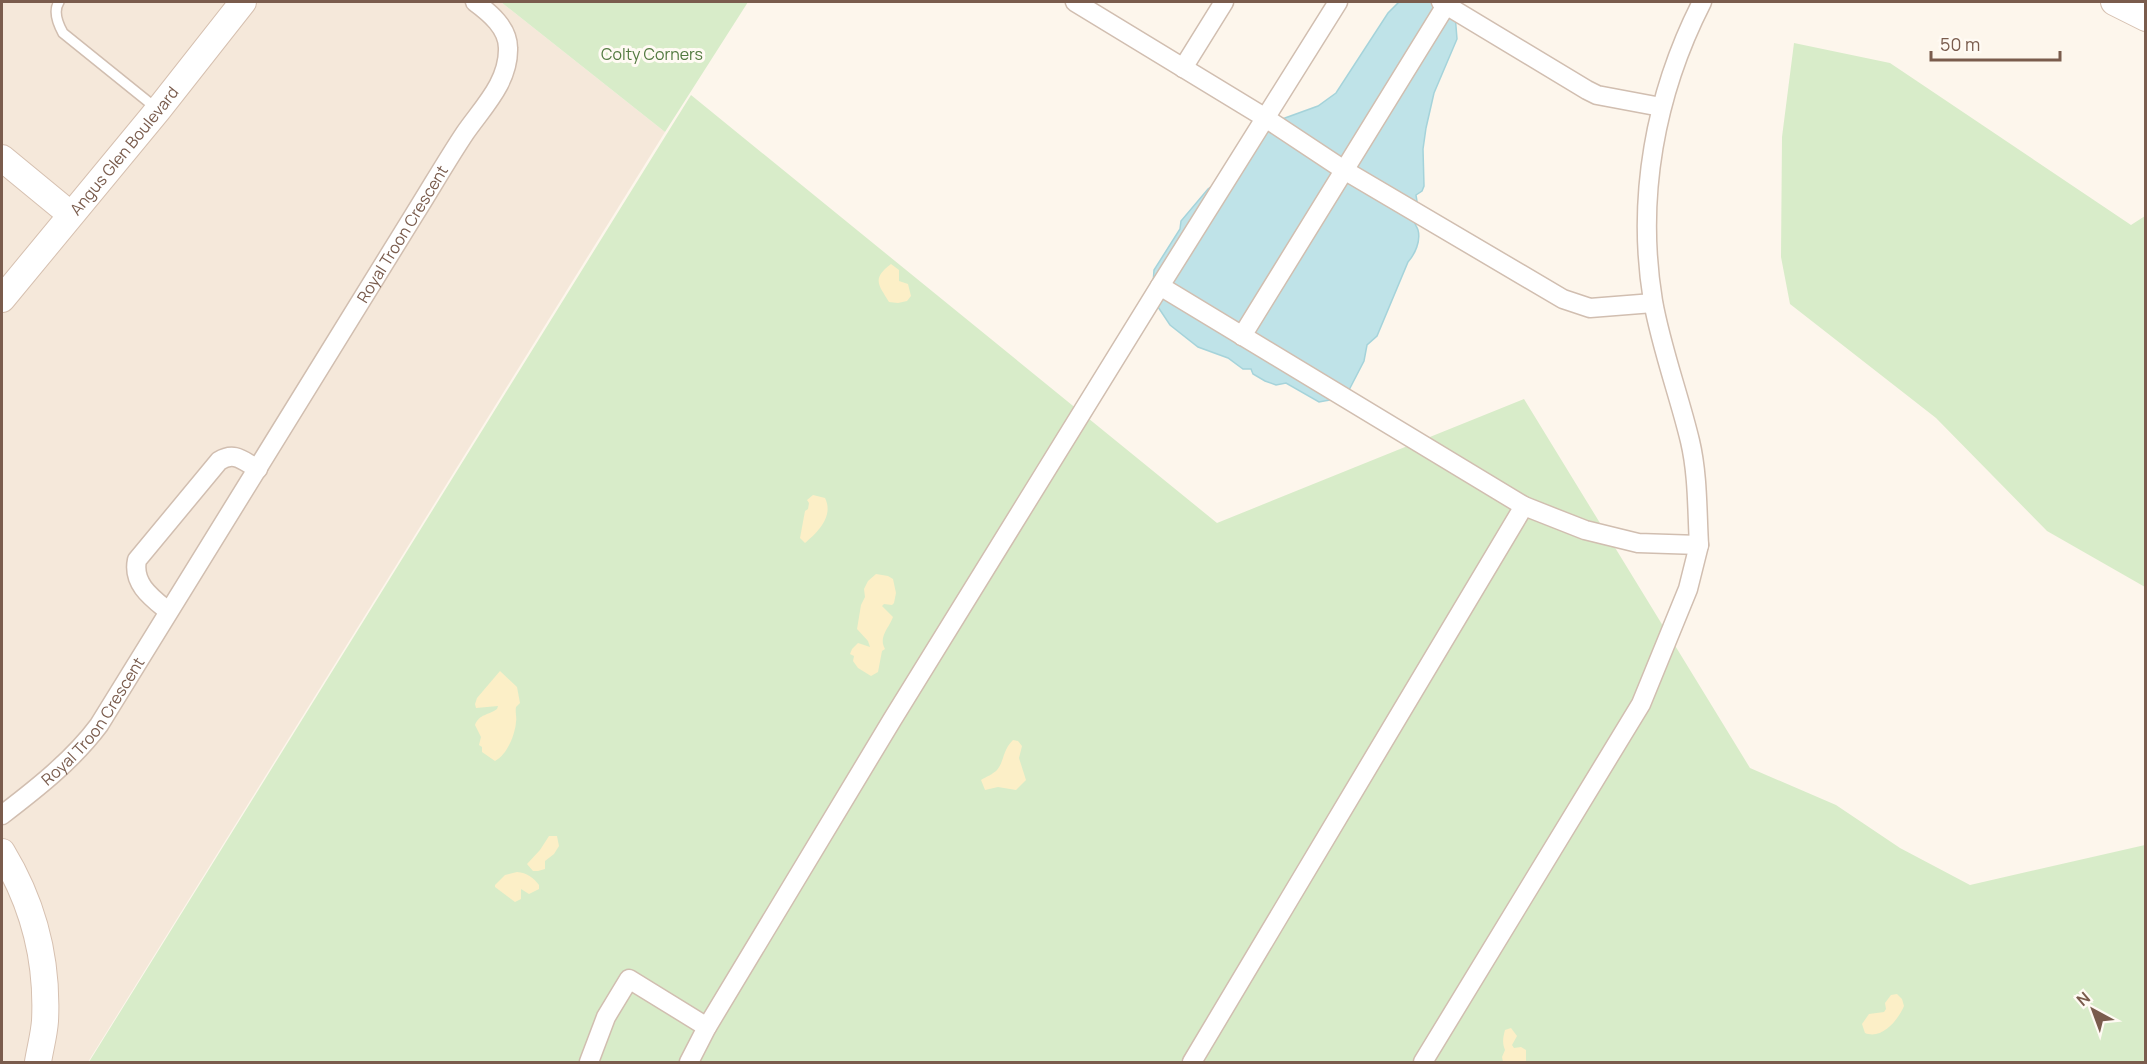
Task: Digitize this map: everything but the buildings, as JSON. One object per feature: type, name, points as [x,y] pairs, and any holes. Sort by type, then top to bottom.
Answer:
[{"type":"street","name":"Angus Glen Boulevard","points":[[2,299],[158,110],[243,2]]},
{"type":"street","name":"Royal Troon Crescent","points":[[2,815],[70,759],[99,725],[465,132],[495,91],[507,68],[508,46],[504,33],[493,15],[475,2]]},
{"type":"street","points":[[1075,2],[1264,117],[1344,170],[1563,299],[1590,308],[1653,303]]},
{"type":"street","points":[[1183,68],[1224,2]]},
{"type":"street","points":[[689,1062],[707,1027],[898,710],[1264,117],[1338,2]]},
{"type":"street","points":[[1242,336],[1445,2],[1597,95],[1661,107]]},
{"type":"street","points":[[1423,1062],[1641,704],[1688,589],[1699,545],[1696,485],[1691,444],[1653,303],[1649,273],[1647,216],[1650,160],[1661,107],[1678,53],[1702,2]]},
{"type":"street","points":[[2114,2],[2145,18]]},
{"type":"street","points":[[2,158],[70,214]]},
{"type":"street","points":[[1160,286],[1524,506],[1585,530],[1638,543],[1699,545]]},
{"type":"street","points":[[168,611],[149,595],[138,581],[135,570],[137,560],[219,461],[227,456],[234,456],[258,470]]},
{"type":"street","points":[[1192,1062],[1524,506]]},
{"type":"street","points":[[2,852],[23,892],[37,931],[43,970],[45,1023],[38,1062]]},
{"type":"street","points":[[589,1062],[606,1017],[629,979],[707,1027]]},
{"type":"lane","points":[[59,2],[57,15],[63,33],[158,110]]},
{"type":"shaded area","points":[[2,2],[501,2],[665,132],[88,1062],[2,1062]]},
{"type":"green space","name":"Colty Corners","points":[[501,2],[748,2],[665,132]]},
{"type":"green space","points":[[1794,43],[1890,63],[2131,225],[2145,216],[2145,587],[2047,531],[1936,418],[1790,304],[1781,257],[1782,137]]},
{"type":"green space","points":[[691,95],[1217,523],[1524,399],[1750,768],[1836,805],[1900,848],[1970,885],[2145,845],[2145,1062],[89,1062]]},
{"type":"sand","points":[[891,264],[899,270],[899,281],[908,284],[911,296],[907,301],[889,302],[880,286],[881,274]]},
{"type":"sand","points":[[813,495],[825,498],[828,511],[819,529],[805,543],[800,538],[805,511],[808,509],[807,500]]},
{"type":"sand","points":[[876,574],[893,579],[896,593],[892,605],[882,606],[893,617],[883,637],[885,649],[882,651],[878,672],[871,676],[858,668],[853,661],[854,656],[850,654],[858,643],[870,647],[868,641],[857,629],[861,605],[865,597],[864,589],[868,581]]},
{"type":"sand","points":[[500,671],[517,687],[520,703],[516,707],[512,738],[507,749],[495,761],[482,752],[482,747],[479,745],[481,737],[475,725],[479,719],[497,709],[498,706],[476,708],[475,704],[477,698]]},
{"type":"sand","points":[[1013,740],[1018,741],[1022,746],[1019,758],[1026,780],[1016,790],[998,787],[985,790],[981,780],[997,770]]},
{"type":"sand","points":[[549,836],[557,836],[559,846],[554,854],[545,861],[545,869],[533,871],[527,864]]},
{"type":"sand","points":[[517,872],[532,878],[539,885],[539,889],[529,894],[521,889],[521,899],[515,902],[495,885],[505,875]]},
{"type":"sand","points":[[1897,994],[1904,1006],[1894,1023],[1877,1034],[1865,1033],[1862,1024],[1869,1014],[1884,1012],[1885,1003],[1891,995]]},
{"type":"sand","points":[[1511,1028],[1517,1036],[1512,1045],[1514,1048],[1521,1047],[1526,1050],[1526,1062],[1503,1062],[1504,1033],[1505,1030]]},
{"type":"water","points":[[1399,2],[1454,2],[1457,39],[1434,93],[1426,128],[1423,149],[1424,186],[1422,191],[1416,195],[1419,214],[1414,216],[1419,234],[1418,243],[1377,336],[1367,345],[1364,361],[1349,390],[1335,399],[1319,402],[1286,383],[1276,385],[1265,381],[1253,374],[1251,369],[1243,369],[1228,358],[1198,347],[1170,325],[1152,298],[1154,270],[1180,229],[1181,221],[1208,189],[1220,180],[1274,122],[1318,106],[1336,93],[1388,13]]}]
